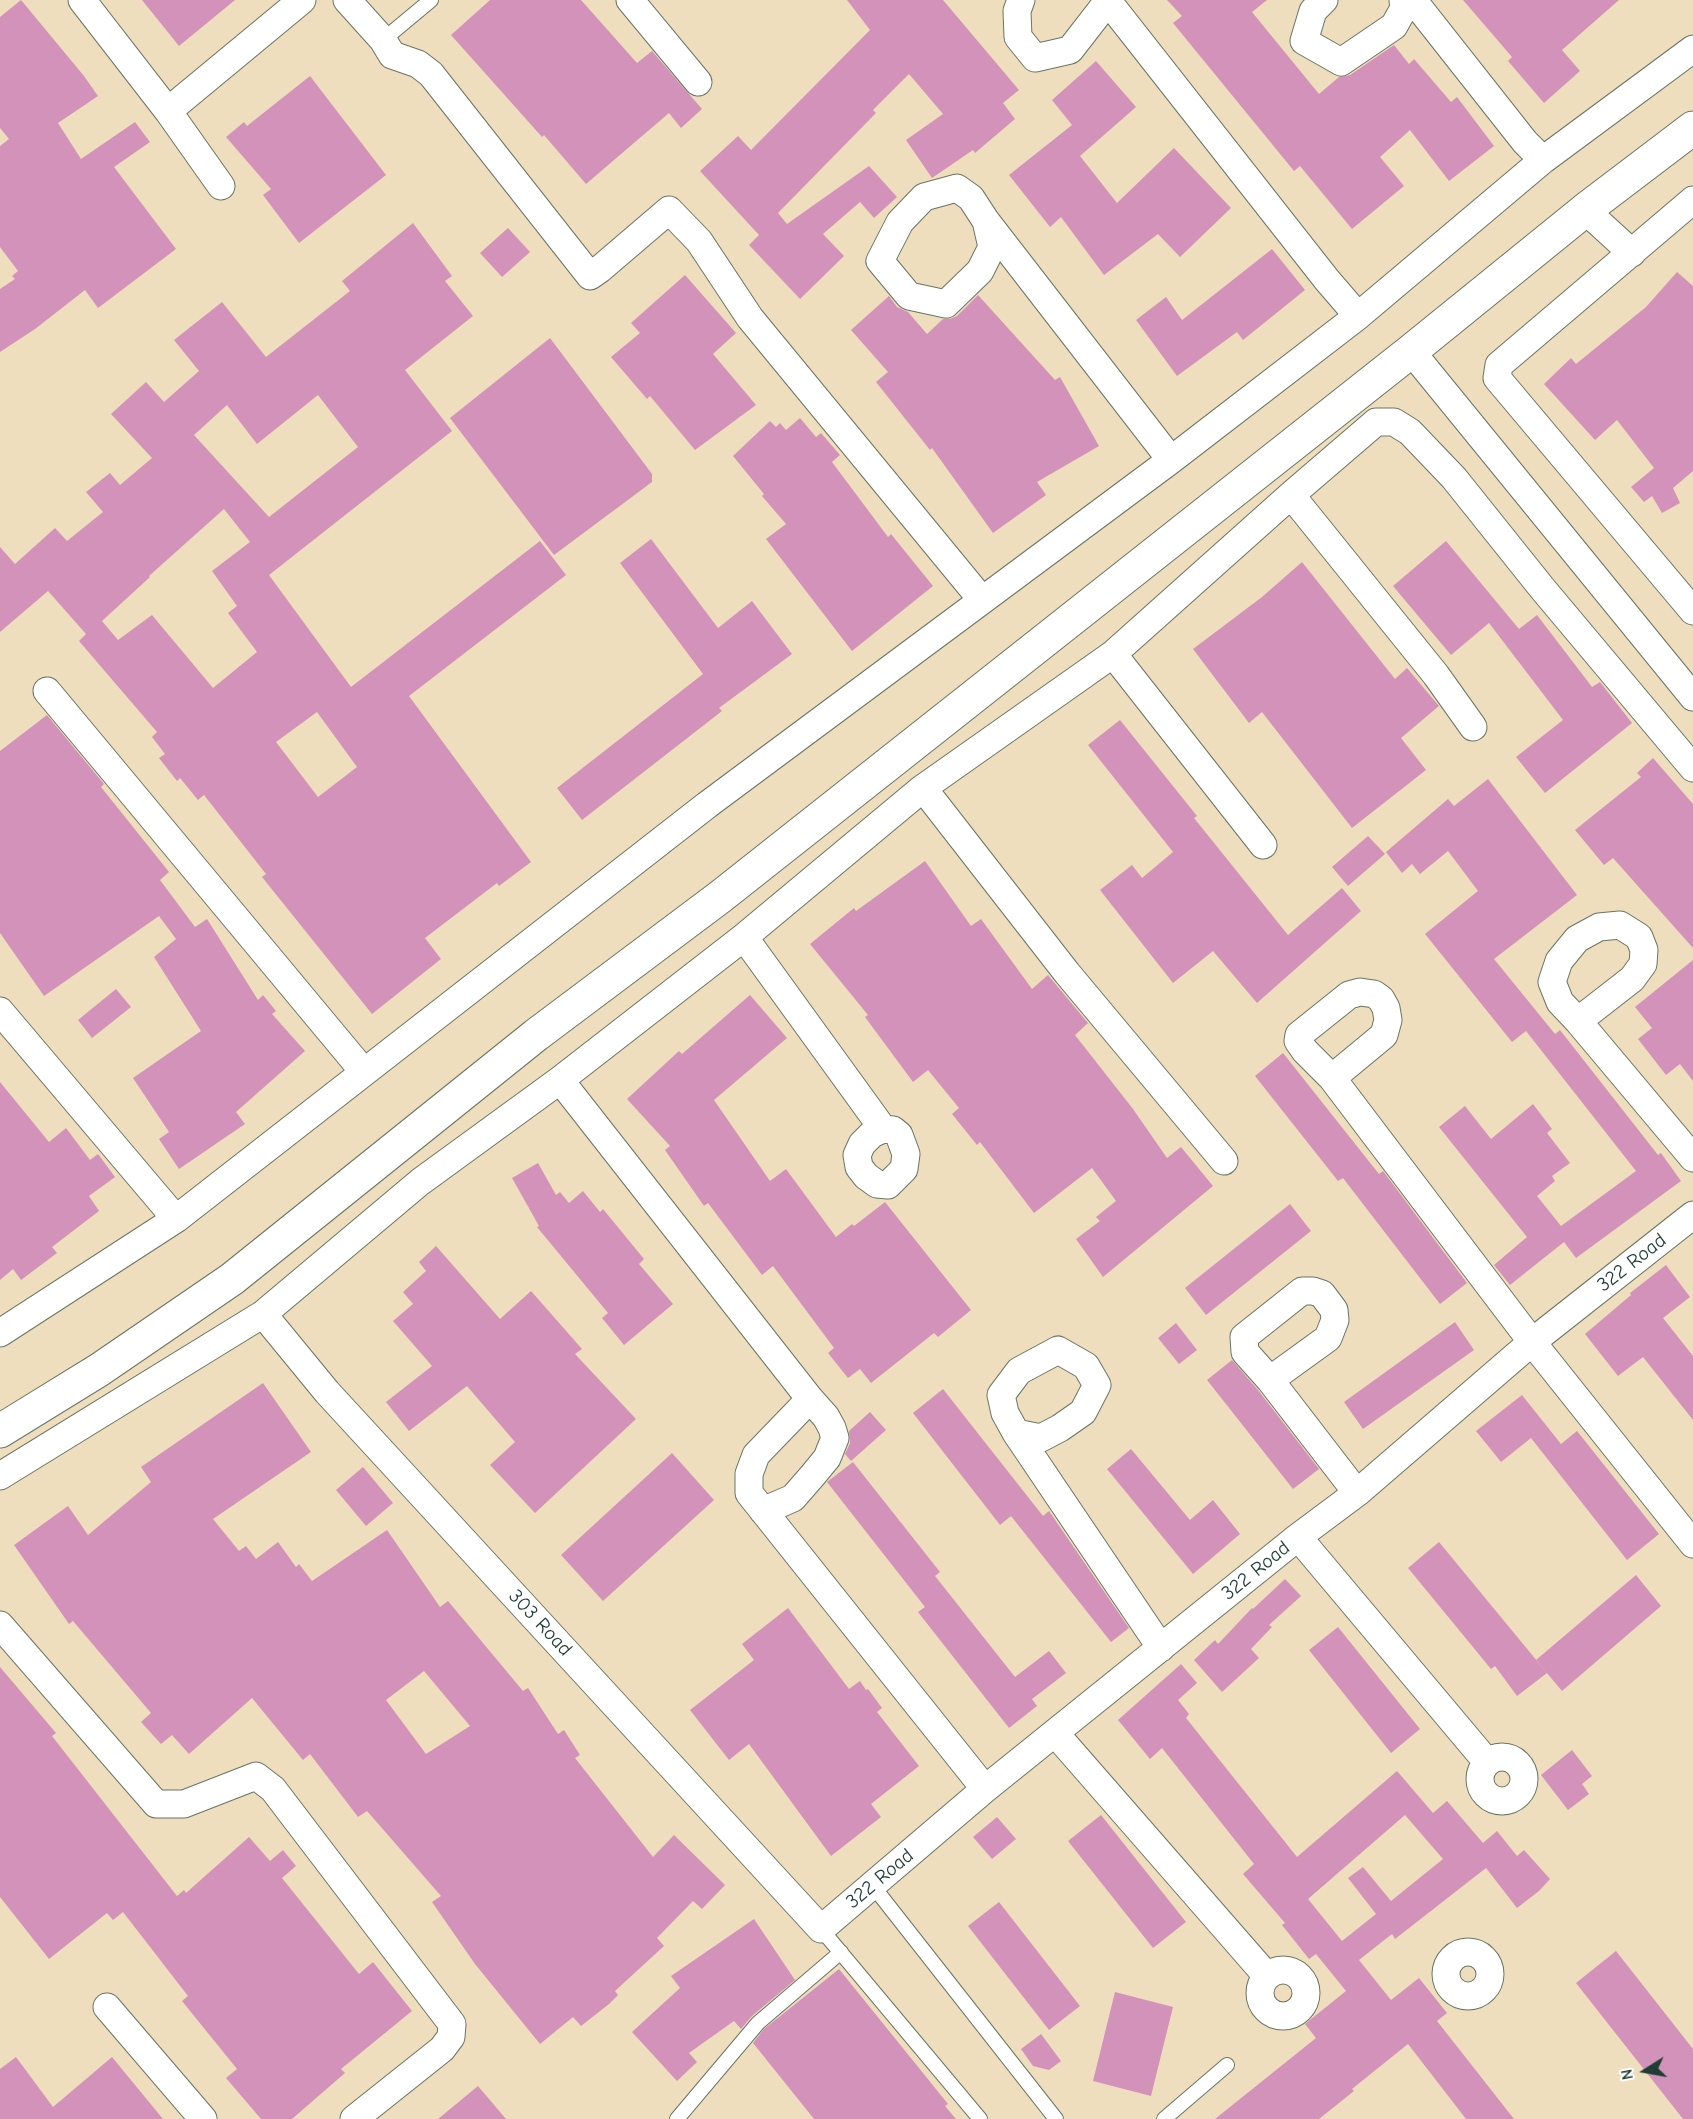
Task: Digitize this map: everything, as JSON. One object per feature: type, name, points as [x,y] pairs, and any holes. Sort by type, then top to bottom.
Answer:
[{"type":"street","points":[[82,0],[168,111],[221,186]]},
{"type":"street","points":[[168,111],[302,0]]},
{"type":"street","points":[[347,0],[392,55],[418,64],[431,74],[590,276],[669,210],[699,241],[750,318],[982,600]]},
{"type":"street","points":[[630,0],[698,81]]},
{"type":"street","points":[[1021,0],[1017,11],[1018,37],[1035,58],[1070,50],[1107,1],[1358,316]]},
{"type":"street","points":[[1324,0],[1313,11],[1304,41],[1341,62],[1394,26],[1404,8],[1403,0]]},
{"type":"street","points":[[1413,0],[1525,142],[1543,160]]},
{"type":"street","points":[[0,1333],[176,1219],[707,804],[1171,460],[1358,316],[1543,160],[1693,49]]},
{"type":"street","points":[[0,1431],[99,1370],[232,1279],[536,1035],[720,897],[1411,351],[1585,210],[1693,128]]},
{"type":"street","points":[[986,221],[992,247],[980,271],[946,304],[909,296],[880,261],[900,222],[924,197],[957,188],[971,198],[986,221],[1171,460]]},
{"type":"street","points":[[1693,200],[1499,365],[1497,378],[1693,611]]},
{"type":"street","points":[[1585,210],[1632,253]]},
{"type":"street","points":[[1411,351],[1693,698]]},
{"type":"street","points":[[0,1476],[263,1314],[420,1182],[560,1080],[744,937],[923,788],[1113,654],[1376,422],[1394,423],[1410,432],[1454,478],[1542,588],[1693,768]]},
{"type":"street","points":[[1236,487],[1266,519]]},
{"type":"street","points":[[1291,495],[1436,675],[1473,727]]},
{"type":"street","points":[[1113,654],[1263,845]]},
{"type":"street","points":[[47,691],[364,1072]]},
{"type":"street","points":[[923,788],[1068,973],[1224,1161]]},
{"type":"street","points":[[744,937],[883,1129]]},
{"type":"street","points":[[0,1011],[176,1219]]},
{"type":"street","points":[[1578,1021],[1693,1158]]},
{"type":"street","points":[[1332,1078],[1532,1342],[1693,1544]]},
{"type":"street","points":[[560,1080],[826,1417],[835,1438],[827,1458],[793,1498],[763,1510]]},
{"type":"street","name":"322 Road","points":[[821,1929],[1055,1733],[1298,1537],[1357,1493],[1532,1342],[1693,1215]]},
{"type":"street","name":"303 Road","points":[[263,1314],[327,1392],[821,1929]]},
{"type":"street","points":[[1270,1380],[1357,1493]]},
{"type":"street","points":[[810,1399],[756,1455],[749,1474],[749,1493],[985,1790]]},
{"type":"street","points":[[1016,1433],[1161,1648]]},
{"type":"street","points":[[1298,1537],[1487,1762]]},
{"type":"street","points":[[0,1625],[156,1804],[184,1804],[256,1776],[273,1789],[452,2024],[450,2037],[442,2049],[354,2119]]},
{"type":"street","points":[[1055,1733],[1267,1976]]},
{"type":"street","points":[[107,2007],[202,2119]]},
{"type":"lane","points":[[382,40],[431,0]]},
{"type":"lane","points":[[873,1886],[1056,2119]]},
{"type":"lane","points":[[821,1929],[980,2119]]},
{"type":"lane","points":[[677,2119],[758,2023],[841,1952]]},
{"type":"lane","points":[[1164,2119],[1227,2065]]},
{"type":"building","points":[[21,0],[98,96],[58,123],[81,159],[135,122],[150,142],[114,167],[176,249],[98,308],[85,290],[35,329],[0,352],[0,289],[15,279],[12,276],[18,271],[0,247],[0,146],[9,139],[0,128],[0,17]]},
{"type":"building","points":[[142,0],[235,0],[179,46]]},
{"type":"building","points":[[490,0],[581,0],[637,63],[652,51],[702,109],[681,128],[669,113],[586,184],[451,35]]},
{"type":"building","points":[[847,0],[943,0],[1019,90],[1003,103],[1015,119],[975,153],[973,150],[932,178],[906,140],[943,114],[909,74],[873,110],[876,113],[778,213],[787,224],[869,166],[897,197],[874,218],[860,202],[823,234],[844,256],[800,299],[749,245],[759,235],[700,171],[738,136],[751,150],[870,30]]},
{"type":"building","points":[[1167,0],[1267,0],[1252,12],[1319,94],[1339,77],[1350,75],[1394,45],[1409,64],[1414,59],[1451,102],[1457,97],[1494,146],[1449,181],[1410,130],[1380,157],[1404,186],[1352,229],[1300,166],[1294,171],[1173,23],[1182,16]]},
{"type":"building","points":[[1463,0],[1619,0],[1562,50],[1580,71],[1544,103],[1508,61],[1512,57]]},
{"type":"building","points":[[1096,61],[1136,107],[1080,156],[1117,203],[1174,148],[1231,208],[1180,257],[1158,234],[1104,275],[1061,217],[1050,227],[1009,175],[1072,125],[1052,100]]},
{"type":"building","points":[[310,76],[386,175],[299,243],[263,195],[271,189],[226,137],[244,122],[247,126]]},
{"type":"building","points":[[413,223],[452,276],[445,281],[473,316],[405,370],[452,431],[269,575],[351,687],[540,541],[566,575],[409,696],[531,862],[499,886],[497,883],[425,938],[441,959],[372,1014],[262,877],[266,874],[204,795],[198,800],[180,778],[177,781],[159,758],[165,754],[152,737],[157,732],[79,641],[86,634],[48,591],[0,632],[0,547],[15,564],[55,528],[67,541],[103,512],[86,492],[110,473],[120,485],[152,458],[111,414],[146,382],[164,402],[199,371],[174,340],[222,302],[266,357],[350,291],[342,281]],"holes":[[[318,395],[358,447],[269,517],[194,435],[227,405],[257,444]],[[224,509],[250,542],[212,571],[237,606],[228,613],[257,652],[213,688],[152,615],[118,640],[102,621]],[[317,712],[357,767],[318,797],[276,742]]]},
{"type":"building","points":[[508,228],[530,252],[502,277],[480,253]]},
{"type":"building","points":[[1272,249],[1305,290],[1243,340],[1237,332],[1177,376],[1136,320],[1166,297],[1182,320]]},
{"type":"building","points":[[1677,272],[1693,286],[1693,471],[1673,488],[1680,503],[1662,513],[1652,496],[1644,502],[1631,487],[1654,468],[1617,420],[1595,440],[1544,384],[1571,358],[1576,364],[1646,307]]},
{"type":"building","points":[[685,275],[736,333],[713,354],[756,405],[695,450],[650,396],[647,399],[611,357],[640,333],[631,323]]},
{"type":"building","points":[[978,295],[1055,380],[1060,377],[1099,446],[1037,482],[1046,495],[993,533],[932,448],[930,450],[876,382],[888,372],[851,330],[889,296],[897,307],[908,312],[927,334],[943,319],[957,316]]},
{"type":"building","points":[[550,338],[652,474],[652,482],[554,555],[450,418]]},
{"type":"building","points":[[800,418],[816,437],[821,433],[840,455],[832,462],[888,537],[891,534],[933,586],[852,651],[766,539],[786,524],[733,456],[770,421],[776,427],[780,423],[786,430]]},
{"type":"building","points":[[651,539],[718,628],[752,601],[792,654],[719,708],[722,711],[582,820],[557,788],[703,674],[620,563]]},
{"type":"building","points":[[1446,541],[1519,629],[1537,615],[1592,687],[1600,682],[1632,723],[1545,793],[1516,757],[1563,720],[1489,623],[1451,655],[1393,586]]},
{"type":"building","points":[[1302,562],[1395,679],[1407,668],[1439,706],[1401,738],[1426,770],[1352,828],[1262,712],[1249,723],[1193,649],[1262,597]]},
{"type":"building","points":[[47,715],[104,784],[101,787],[169,872],[160,880],[195,927],[207,919],[258,1000],[263,995],[276,1011],[272,1014],[305,1051],[236,1112],[245,1124],[179,1169],[159,1139],[169,1132],[133,1078],[201,1031],[154,957],[176,939],[159,916],[44,996],[0,933],[0,751]]},
{"type":"building","points":[[1120,720],[1197,816],[1194,818],[1288,935],[1342,888],[1361,911],[1257,1003],[1213,951],[1173,983],[1100,890],[1132,865],[1142,878],[1173,852],[1088,745]]},
{"type":"building","points":[[1653,758],[1693,804],[1693,948],[1613,858],[1604,865],[1575,830],[1641,777],[1637,773]]},
{"type":"building","points":[[1488,779],[1577,895],[1494,959],[1555,1034],[1560,1030],[1658,1155],[1661,1153],[1681,1181],[1576,1258],[1564,1242],[1510,1285],[1494,1265],[1527,1237],[1439,1127],[1465,1106],[1491,1139],[1533,1104],[1552,1129],[1547,1133],[1570,1163],[1552,1176],[1555,1181],[1537,1196],[1561,1226],[1636,1171],[1526,1031],[1512,1042],[1425,934],[1478,891],[1448,851],[1420,874],[1412,864],[1402,873],[1386,852],[1448,799],[1454,806]]},
{"type":"building","points":[[1368,836],[1385,854],[1348,886],[1332,867]]},
{"type":"building","points":[[925,861],[971,926],[981,919],[1032,989],[1048,975],[1088,1023],[1075,1035],[1133,1109],[1167,1158],[1181,1147],[1213,1186],[1103,1277],[1076,1239],[1100,1221],[1096,1217],[1116,1201],[1092,1168],[1034,1213],[980,1142],[977,1145],[952,1114],[959,1108],[928,1070],[913,1082],[865,1017],[868,1015],[810,944],[854,908],[856,911]]},
{"type":"building","points":[[1693,960],[1693,1081],[1680,1064],[1666,1075],[1638,1039],[1652,1028],[1635,1007]]},
{"type":"building","points":[[116,989],[131,1007],[92,1038],[78,1020]]},
{"type":"building","points":[[750,995],[787,1038],[714,1100],[770,1181],[786,1169],[836,1237],[885,1202],[971,1310],[938,1337],[934,1333],[871,1383],[860,1369],[848,1378],[828,1353],[834,1348],[773,1266],[762,1275],[708,1203],[704,1206],[665,1150],[670,1146],[627,1099],[679,1051],[682,1054]]},
{"type":"building","points":[[1283,1053],[1379,1174],[1383,1171],[1467,1283],[1440,1304],[1343,1178],[1338,1181],[1255,1076]]},
{"type":"building","points":[[0,1082],[49,1142],[66,1128],[90,1160],[98,1154],[115,1177],[89,1196],[99,1211],[52,1247],[57,1253],[21,1280],[13,1269],[0,1280]]},
{"type":"building","points":[[538,1163],[556,1195],[560,1192],[569,1203],[583,1191],[600,1212],[603,1209],[644,1259],[639,1264],[673,1304],[624,1345],[602,1318],[608,1313],[537,1227],[539,1226],[512,1178]]},
{"type":"building","points":[[1290,1204],[1311,1231],[1206,1315],[1185,1288]]},
{"type":"building","points":[[436,1246],[500,1319],[531,1291],[582,1349],[575,1354],[636,1419],[535,1513],[490,1465],[515,1442],[467,1386],[409,1431],[386,1402],[432,1366],[393,1321],[413,1304],[403,1292],[426,1271],[419,1262]]},
{"type":"building","points":[[1666,1265],[1690,1297],[1663,1318],[1693,1356],[1693,1420],[1643,1357],[1618,1376],[1585,1334],[1631,1295],[1630,1293]]},
{"type":"building","points":[[1455,1322],[1474,1350],[1363,1429],[1344,1402]]},
{"type":"building","points":[[1176,1323],[1197,1350],[1179,1364],[1158,1338]]},
{"type":"building","points":[[1232,1360],[1319,1469],[1293,1489],[1207,1380]]},
{"type":"building","points":[[263,1383],[311,1452],[213,1519],[239,1551],[246,1546],[256,1559],[278,1542],[296,1567],[299,1564],[312,1581],[387,1530],[440,1607],[448,1601],[523,1691],[528,1688],[558,1734],[564,1730],[580,1755],[575,1758],[653,1857],[674,1835],[725,1885],[702,1909],[693,1901],[657,1938],[664,1946],[615,1991],[618,1995],[609,2004],[581,2026],[573,2017],[540,2044],[475,1964],[432,1902],[441,1896],[367,1811],[358,1817],[310,1754],[303,1760],[252,1698],[189,1754],[172,1735],[161,1744],[141,1722],[151,1713],[73,1621],[69,1624],[14,1545],[68,1506],[88,1535],[151,1482],[141,1467]],"holes":[[[424,1671],[470,1726],[426,1754],[386,1700]]]},
{"type":"building","points":[[943,1389],[1043,1516],[1049,1511],[1129,1628],[1111,1642],[1011,1516],[1000,1525],[913,1413]]},
{"type":"building","points":[[1522,1395],[1561,1444],[1577,1431],[1659,1534],[1627,1560],[1531,1438],[1501,1462],[1476,1431]]},
{"type":"building","points":[[870,1412],[886,1430],[851,1461],[845,1454],[850,1443],[849,1431]]},
{"type":"building","points":[[1131,1449],[1190,1520],[1213,1500],[1240,1534],[1193,1574],[1107,1469]]},
{"type":"building","points":[[672,1453],[714,1500],[603,1601],[561,1555]]},
{"type":"building","points":[[853,1462],[940,1572],[935,1576],[1015,1677],[1049,1651],[1066,1673],[1032,1699],[1037,1706],[1009,1728],[918,1612],[925,1607],[827,1482]]},
{"type":"building","points":[[363,1467],[393,1503],[366,1526],[336,1490]]},
{"type":"building","points":[[1439,1542],[1547,1673],[1517,1696],[1495,1666],[1491,1669],[1408,1568]]},
{"type":"building","points":[[1636,1575],[1661,1606],[1562,1691],[1536,1660]]},
{"type":"building","points":[[1285,1579],[1301,1596],[1269,1625],[1272,1627],[1251,1649],[1259,1658],[1222,1692],[1194,1660],[1215,1640],[1218,1644],[1252,1608]]},
{"type":"building","points":[[788,1608],[849,1689],[860,1681],[866,1690],[868,1689],[882,1708],[877,1712],[919,1766],[871,1804],[881,1817],[831,1856],[749,1744],[729,1760],[690,1710],[754,1660],[742,1644]]},
{"type":"building","points":[[1338,1627],[1420,1729],[1391,1753],[1309,1650]]},
{"type":"building","points":[[1181,1664],[1197,1683],[1178,1700],[1189,1714],[1186,1718],[1297,1857],[1397,1771],[1433,1813],[1447,1801],[1483,1843],[1497,1831],[1517,1856],[1524,1850],[1550,1879],[1517,1908],[1486,1868],[1395,1939],[1392,1934],[1359,1960],[1391,2000],[1419,1978],[1447,2013],[1437,2021],[1514,2119],[1466,2119],[1408,2044],[1319,2119],[1215,2119],[1316,2038],[1305,2024],[1346,1991],[1316,1954],[1309,1959],[1282,1925],[1285,1923],[1243,1874],[1254,1864],[1162,1748],[1150,1759],[1118,1720]],"holes":[[[1405,1815],[1443,1859],[1391,1901],[1363,1867],[1348,1878],[1376,1914],[1342,1941],[1308,1899]]]},
{"type":"building","points":[[0,1667],[56,1733],[52,1736],[177,1896],[184,1890],[186,1893],[249,1837],[270,1861],[283,1850],[296,1866],[282,1878],[359,1974],[373,1962],[412,2011],[341,2069],[345,2073],[292,2119],[261,2119],[226,2078],[237,2069],[182,2001],[188,1996],[123,1912],[113,1920],[107,1913],[49,1959],[0,1897]]},
{"type":"building","points":[[1572,1750],[1592,1776],[1582,1784],[1589,1794],[1568,1810],[1541,1775]]},
{"type":"building","points":[[1101,1815],[1186,1922],[1153,1948],[1068,1841]]},
{"type":"building","points":[[997,1817],[1016,1839],[992,1859],[973,1837]]},
{"type":"building","points":[[999,1902],[1080,2006],[1049,2030],[968,1926]]},
{"type":"building","points":[[754,1919],[795,1980],[752,2016],[741,2029],[734,2021],[689,2053],[697,2062],[677,2081],[632,2032],[680,1988],[671,1976]]},
{"type":"building","points":[[1616,1951],[1693,2049],[1693,2119],[1683,2119],[1576,1983]]},
{"type":"building","points":[[839,1969],[948,2104],[945,2106],[956,2119],[814,2119],[753,2043],[764,2029]]},
{"type":"building","points":[[1115,1992],[1173,2007],[1151,2096],[1093,2081]]},
{"type":"building","points":[[1041,2034],[1061,2061],[1049,2070],[1033,2066],[1021,2049]]},
{"type":"building","points":[[16,2057],[53,2107],[112,2057],[163,2119],[0,2119],[0,2069]]},
{"type":"building","points":[[478,2086],[506,2119],[438,2119]]}]
